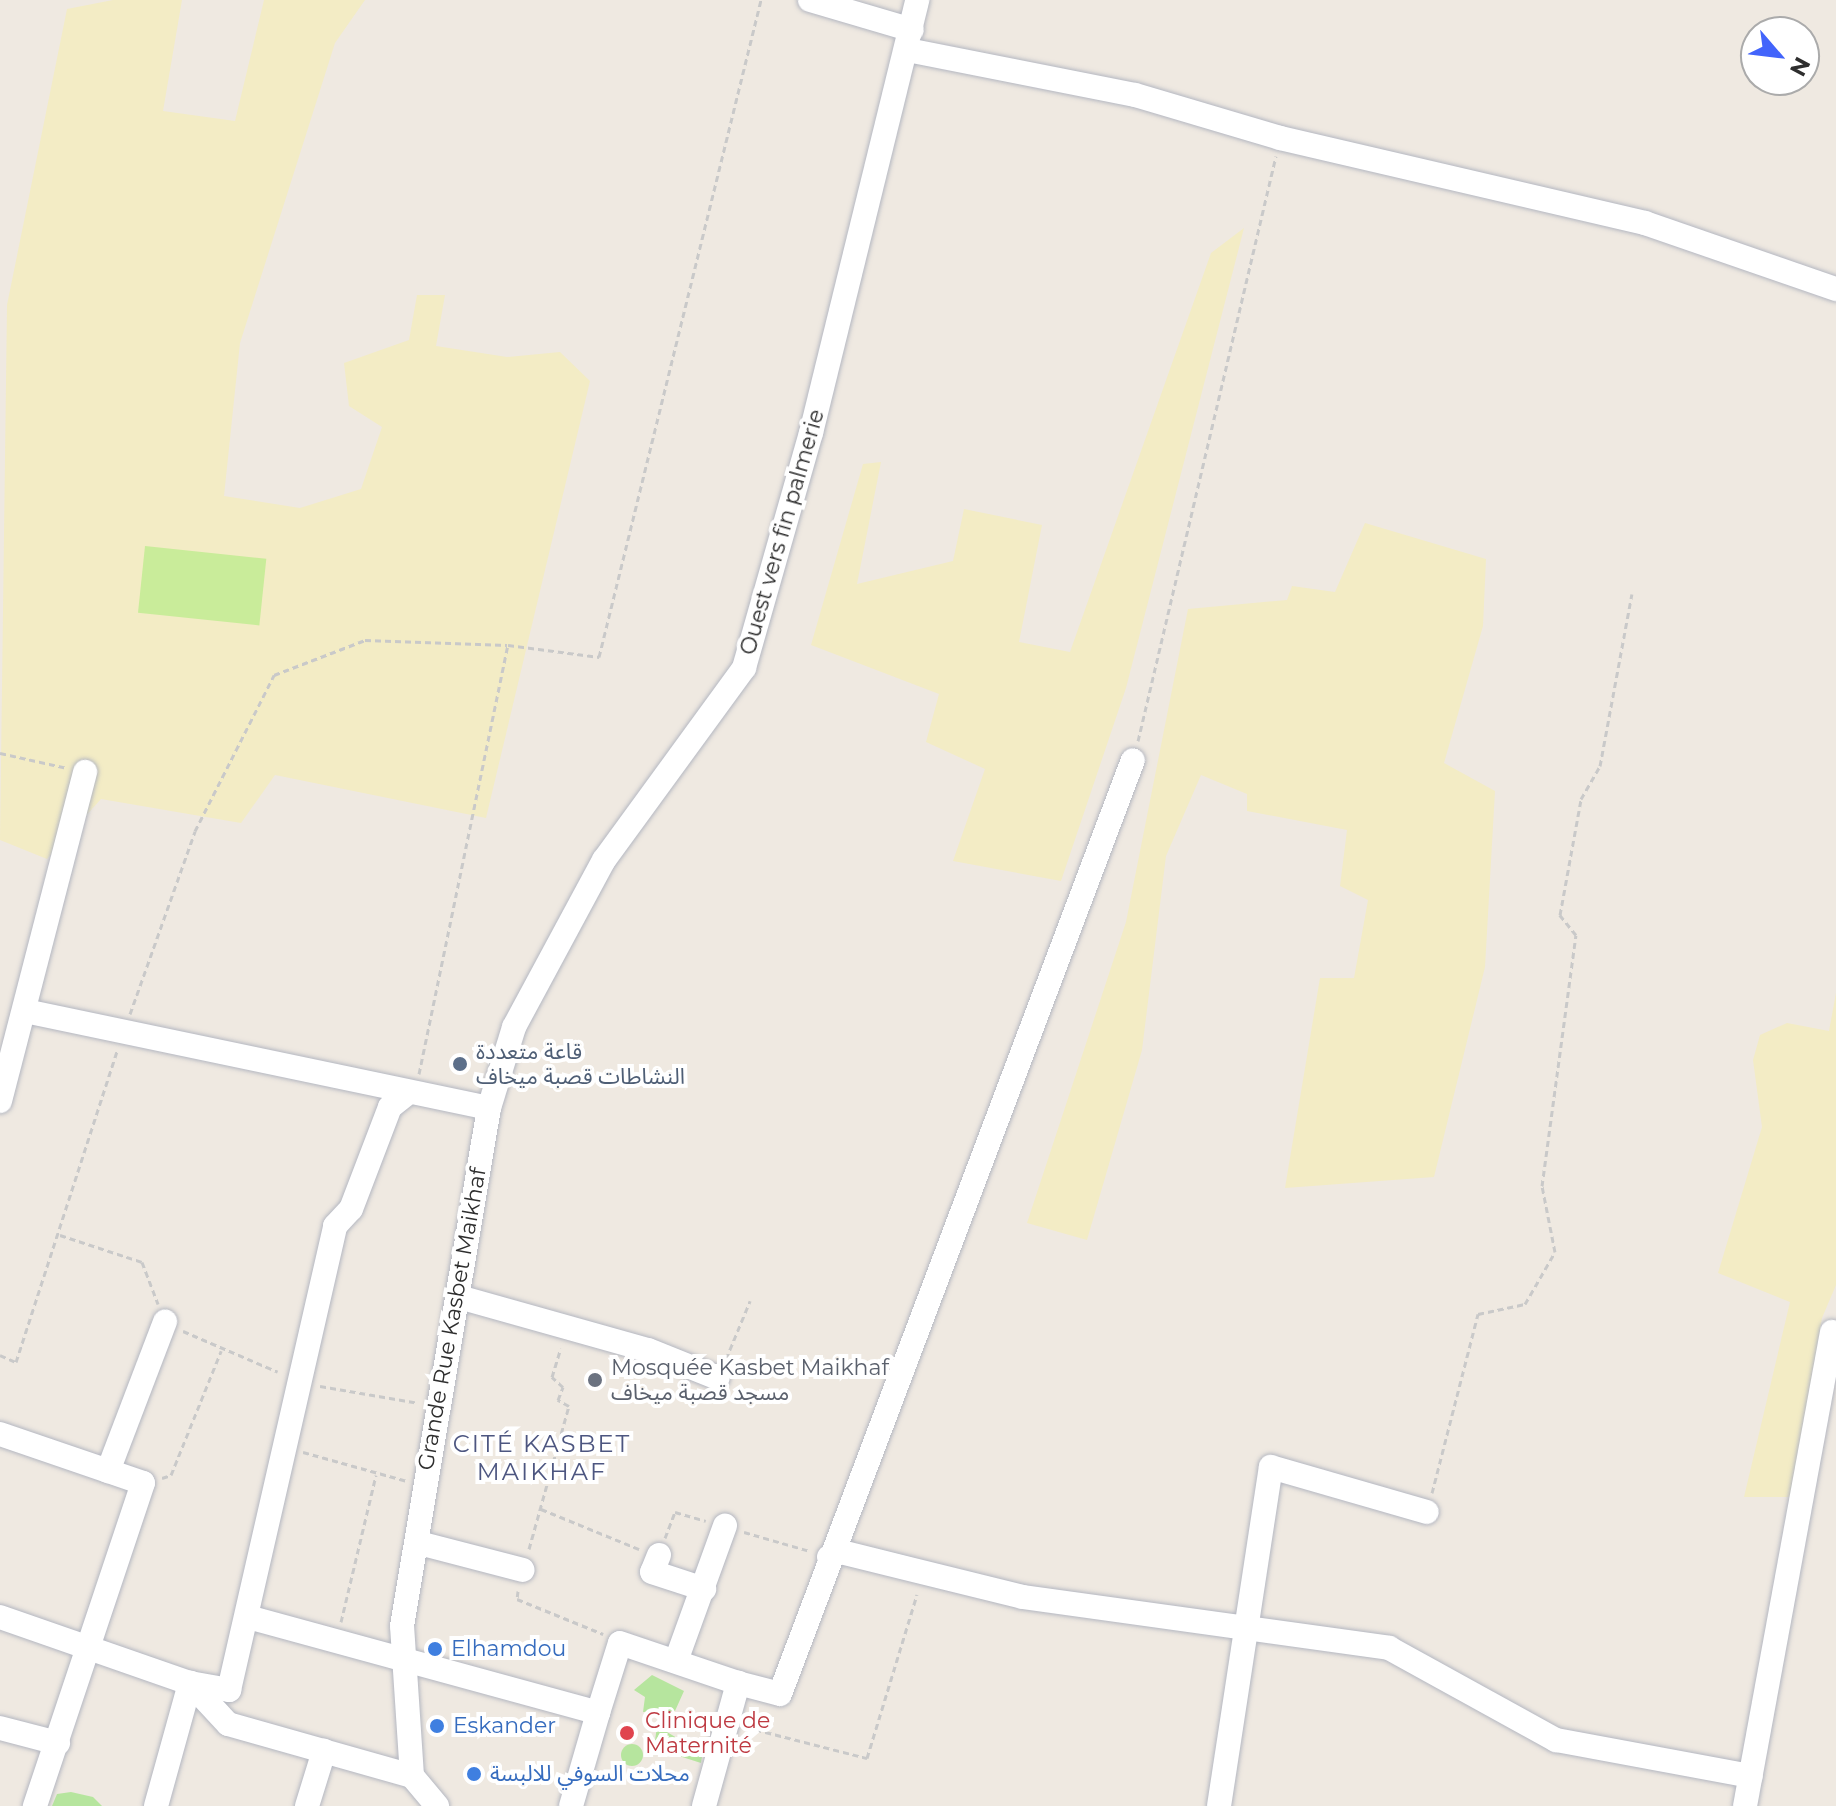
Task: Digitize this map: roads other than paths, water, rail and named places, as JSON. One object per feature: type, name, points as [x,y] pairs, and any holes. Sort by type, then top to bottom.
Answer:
[{"type":"street","points":[[810,0],[910,40],[1135,95],[1280,138],[1645,223],[1836,289]]},
{"type":"street","name":"Ouest vers fin palmerie","points":[[505,1053],[604,860],[744,668],[910,40],[917,0]]},
{"type":"street","points":[[571,1806],[620,1643],[780,1694],[829,1557],[904,1372],[960,1203],[1084,905],[1133,760]]},
{"type":"street","points":[[0,1101],[85,772]]},
{"type":"street","points":[[25,1011],[489,1108]]},
{"type":"street","name":"Grande Rue Kasbet Maikhaf","points":[[416,1780],[409,1659],[402,1626],[419,1543],[423,1485],[459,1297],[489,1108],[505,1053]]},
{"type":"street","points":[[0,1617],[190,1683],[229,1690],[287,1448],[335,1226],[351,1209],[390,1107],[410,1093]]},
{"type":"street","points":[[459,1297],[568,1326],[718,1378]]},
{"type":"street","points":[[108,1471],[165,1322]]},
{"type":"street","points":[[1745,1806],[1832,1332]]},
{"type":"street","points":[[0,1434],[143,1483],[86,1645],[58,1743],[35,1806]]},
{"type":"street","points":[[1219,1806],[1250,1628],[1271,1467],[1427,1512]]},
{"type":"street","points":[[676,1661],[725,1526]]},
{"type":"street","points":[[419,1543],[523,1570]]},
{"type":"street","points":[[829,1557],[841,1552],[923,1578],[1389,1648],[1556,1740],[1751,1776]]},
{"type":"street","points":[[659,1555],[652,1572],[704,1589]]},
{"type":"street","points":[[248,1617],[337,1637],[598,1713]]},
{"type":"street","points":[[190,1683],[228,1724],[416,1780],[448,1806]]},
{"type":"street","points":[[156,1806],[190,1683]]},
{"type":"street","points":[[704,1806],[738,1683]]},
{"type":"street","points":[[0,1728],[58,1743]]},
{"type":"street","points":[[307,1806],[324,1751]]},
{"type":"street","points":[[416,1780],[437,1806]]},
{"type":"place","name":"قاعة متعددة النشاطات قصبة ميخاف","points":[[460,1064]]},
{"type":"place","name":"Mosquée Kasbet Maikhaf مسجد قصبة ميخاف","points":[[595,1380]]},
{"type":"place","name":"Elhamdou","points":[[435,1649]]},
{"type":"place","name":"Eskander","points":[[437,1726]]},
{"type":"place","name":"Clinique de Maternité","points":[[627,1733]]},
{"type":"place","name":"محلات السوفي للالبسة","points":[[474,1774]]},
{"type":"district","name":"CITÉ KASBET MAIKHAF","points":[[542,1458]]}]
